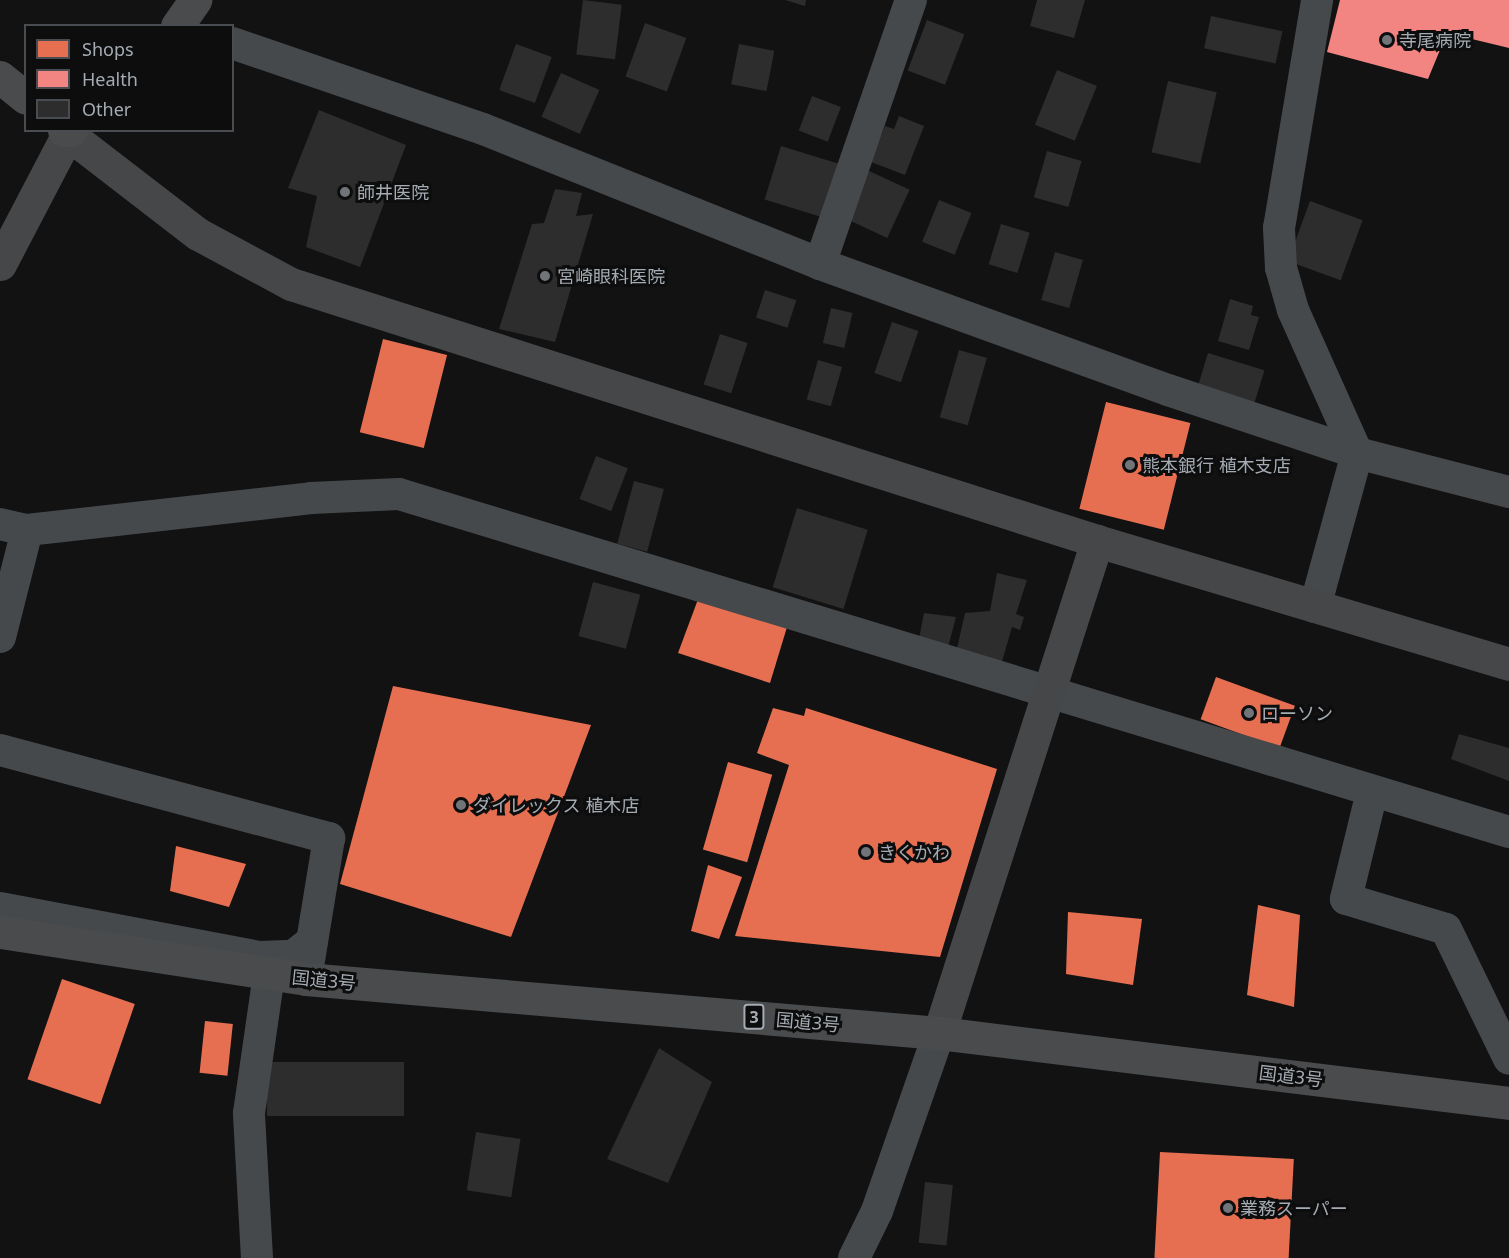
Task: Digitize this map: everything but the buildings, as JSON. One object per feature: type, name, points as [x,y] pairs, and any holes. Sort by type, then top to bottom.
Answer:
[{"type":"main road","points":[[179,24],[195,0]]},
{"type":"main road","points":[[0,77],[24,96]]},
{"type":"main road","name":"国道3号","points":[[0,932],[306,979],[939,1033],[1509,1103]]},
{"type":"street","points":[[820,264],[910,0]]},
{"type":"street","points":[[1315,607],[1357,453],[1293,310],[1281,268],[1279,228],[1317,0]]},
{"type":"street","points":[[234,45],[483,129],[820,264],[1357,453],[1509,492]]},
{"type":"street","points":[[0,264],[68,132],[198,234],[291,284],[1097,541],[1509,664]]},
{"type":"street","points":[[0,637],[14,527],[311,498],[399,494],[1509,832]]},
{"type":"street","points":[[854,1258],[881,1201],[939,1033],[1051,693],[1097,541]]},
{"type":"street","points":[[0,750],[329,838],[306,979]]},
{"type":"street","points":[[1372,792],[1346,899],[1446,929],[1509,1059]]},
{"type":"street","points":[[0,908],[260,957],[293,956],[312,941]]},
{"type":"street","points":[[257,1258],[249,1113],[269,974]]},
{"type":"place","name":"寺尾病院","points":[[1387,40]]},
{"type":"place","name":"師井医院","points":[[345,192]]},
{"type":"place","name":"宮崎眼科医院","points":[[545,276]]},
{"type":"place","name":"熊本銀行 植木支店","points":[[1130,465]]},
{"type":"place","name":"ローソン","points":[[1249,713]]},
{"type":"place","name":"ダイレックス 植木店","points":[[461,805]]},
{"type":"place","name":"きくかわ","points":[[866,852]]},
{"type":"place","name":"業務スーパー","points":[[1228,1208]]}]
